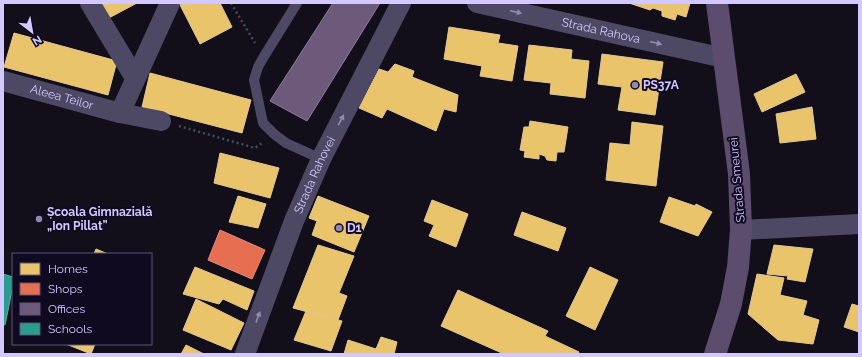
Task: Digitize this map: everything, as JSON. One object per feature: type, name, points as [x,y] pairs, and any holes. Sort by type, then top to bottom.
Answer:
[{"type":"main road","name":"Strada Smeurei","points":[[715,354],[731,304],[738,267],[741,230],[739,174],[717,3]]},
{"type":"street","points":[[90,3],[135,78]]},
{"type":"street","points":[[120,113],[170,3]]},
{"type":"street","name":"Strada Rahovei","points":[[245,354],[294,221],[321,159],[401,3]]},
{"type":"street","name":"Strada Rahova","points":[[478,3],[724,58]]},
{"type":"street","name":"Aleea Teilor","points":[[3,81],[120,113],[161,121]]},
{"type":"street","points":[[741,230],[859,224]]},
{"type":"lane","points":[[297,3],[263,58],[254,80],[263,123],[286,143],[321,159]]},
{"type":"path","points":[[231,3],[263,58]]},
{"type":"path","points":[[161,121],[255,148],[274,134]]},
{"type":"building: Homes","points":[[99,3],[137,3],[107,19]]},
{"type":"building: Homes","points":[[179,3],[220,3],[232,27],[200,44]]},
{"type":"building: Homes","points":[[629,3],[690,3],[686,17],[677,14],[675,20],[662,16],[662,11],[653,8],[650,10]]},
{"type":"building: Homes","points":[[449,27],[500,35],[498,43],[518,46],[512,81],[480,76],[482,66],[444,59]]},
{"type":"building: Homes","points":[[14,33],[117,61],[108,95],[4,67]]},
{"type":"building: Homes","points":[[529,45],[572,50],[571,59],[589,61],[585,98],[550,94],[551,83],[524,80]]},
{"type":"building: Homes","name":"PS37A","points":[[602,54],[663,62],[655,115],[618,110],[622,87],[598,84]]},
{"type":"building: Homes","points":[[395,64],[414,71],[412,77],[458,95],[456,112],[444,109],[436,131],[387,109],[382,118],[359,108],[379,69],[388,72]]},
{"type":"building: Homes","points":[[150,73],[251,100],[242,133],[142,107]]},
{"type":"building: Homes","points":[[796,74],[805,92],[762,112],[754,94]]},
{"type":"building: Homes","points":[[812,107],[816,139],[780,143],[776,114]]},
{"type":"building: Homes","points":[[530,121],[568,127],[564,152],[557,152],[556,161],[547,160],[545,156],[539,154],[539,159],[524,157],[525,151],[520,150],[524,127],[529,127]]},
{"type":"building: Homes","points":[[632,122],[663,126],[656,186],[606,180],[610,143],[630,145]]},
{"type":"building: Homes","points":[[220,153],[279,168],[270,198],[214,183]]},
{"type":"building: Homes","points":[[238,196],[266,204],[258,228],[229,222]]},
{"type":"building: Homes","name":"D1","points":[[318,196],[369,216],[354,252],[312,235],[317,221],[309,218]]},
{"type":"building: Homes","points":[[669,197],[695,206],[696,204],[712,212],[698,236],[660,222]]},
{"type":"building: Homes","points":[[432,200],[468,214],[456,247],[429,236],[434,225],[424,221]]},
{"type":"building: Homes","points":[[522,212],[566,228],[558,251],[514,235]]},
{"type":"building: Homes","points":[[318,245],[354,256],[339,293],[347,296],[338,320],[293,308]]},
{"type":"building: Homes","points":[[774,245],[813,249],[805,282],[787,279],[788,276],[767,274]]},
{"type":"building: Homes","points":[[96,249],[106,253],[94,253]]},
{"type":"building: Homes","points":[[195,267],[254,291],[247,310],[223,299],[219,304],[183,294]]},
{"type":"building: Homes","points":[[590,267],[618,280],[595,330],[566,316]]},
{"type":"building: Homes","points":[[757,274],[784,278],[780,295],[807,301],[803,315],[819,320],[813,344],[778,340],[748,314]]},
{"type":"building: Homes","points":[[458,290],[548,331],[545,336],[579,352],[578,354],[504,354],[441,326]]},
{"type":"building: Homes","points":[[196,299],[244,323],[231,350],[183,330]]},
{"type":"building: Homes","points":[[852,304],[859,306],[859,332],[844,327]]},
{"type":"building: Homes","points":[[306,311],[342,321],[331,351],[294,340]]},
{"type":"building: Homes","points":[[381,337],[397,342],[394,354],[344,354],[348,340],[376,349]]},
{"type":"building: Homes","points":[[68,345],[95,345],[91,354]]},
{"type":"building: Homes","points":[[186,345],[204,354],[181,354]]},
{"type":"building: Shops","points":[[220,230],[265,250],[252,279],[208,260]]},
{"type":"building: Offices","points":[[333,3],[380,3],[307,121],[270,101]]},
{"type":"building: Schools","points":[[3,274],[12,277],[12,291],[5,325],[3,324]]},
{"type":"place","name":"PS37A","points":[[635,85]]},
{"type":"place","name":"Școala Gimnazială „Ion Pillat”","points":[[39,219]]},
{"type":"place","name":"D1","points":[[339,228]]}]
